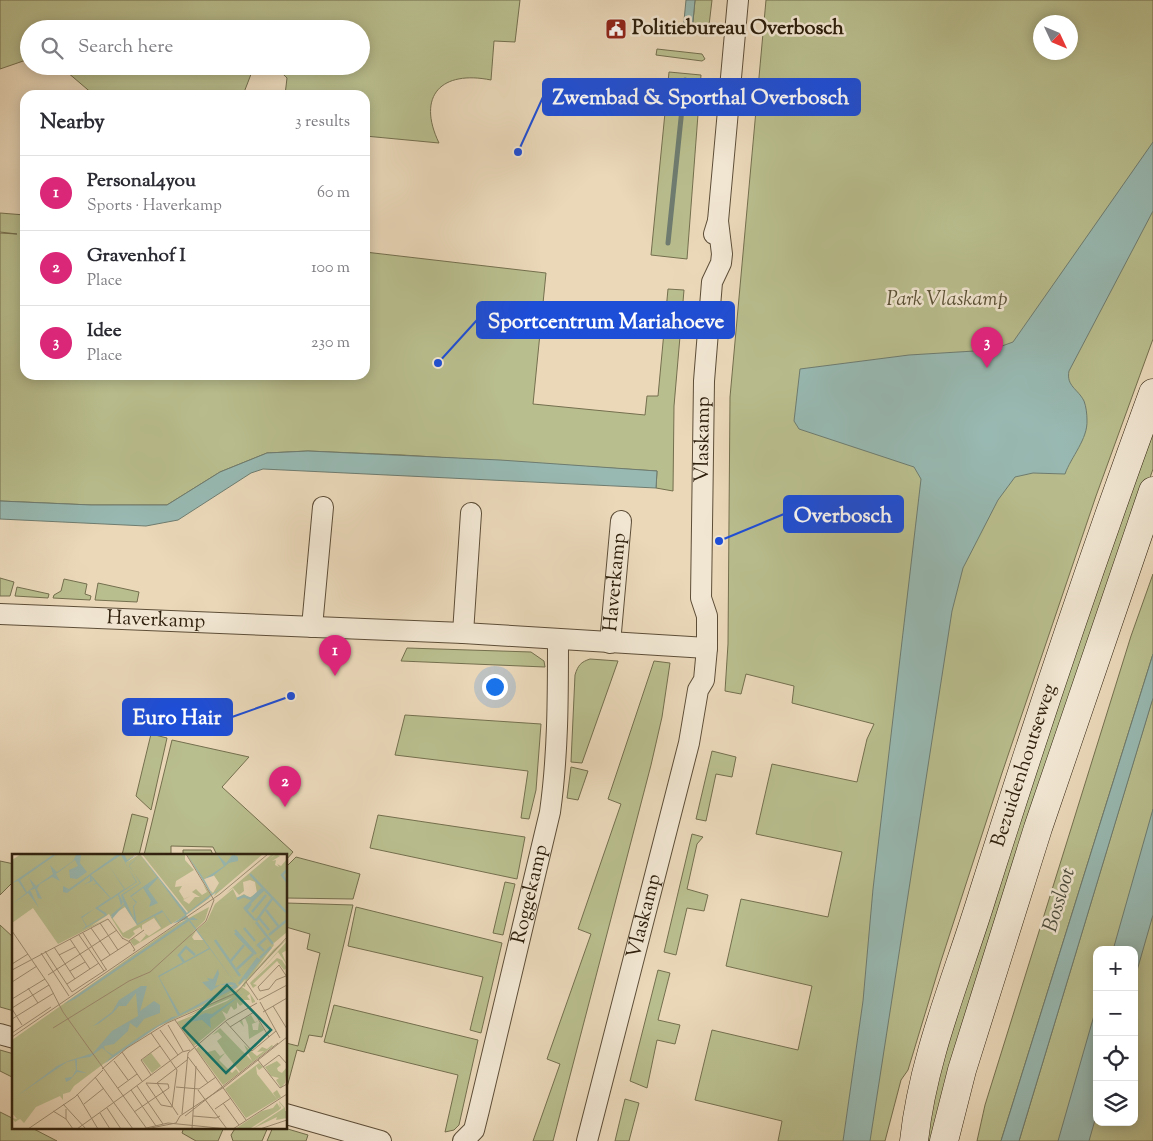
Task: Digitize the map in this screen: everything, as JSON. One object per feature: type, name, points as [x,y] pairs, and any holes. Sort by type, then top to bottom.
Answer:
[{"type":"main road","name":"Bezuidenhoutseweg","points":[[914,1141],[925,1077],[941,1022],[1025,760],[1112,504],[1153,394]]},
{"type":"main road","name":"Bezuidenhoutseweg","points":[[944,1141],[962,1070],[1038,828],[1153,491]]},
{"type":"street","name":"Vlaskamp","points":[[587,1141],[690,743],[698,690],[693,676],[701,648],[695,616],[701,598],[704,380],[712,282],[721,263],[722,247],[718,221],[738,0]]},
{"type":"street","points":[[312,627],[323,507]]},
{"type":"street","points":[[463,633],[470,513]]},
{"type":"street","name":"Haverkamp","points":[[610,643],[621,522]]},
{"type":"street","name":"Haverkamp","points":[[0,614],[463,633],[701,648]]},
{"type":"street","name":"Roggekamp","points":[[463,1141],[474,1130],[550,812],[554,784],[558,721],[558,640]]},
{"type":"street","points":[[288,1115],[381,1141]]},
{"type":"green space","points":[[0,0],[520,0],[515,42],[494,41],[491,80],[459,79],[447,83],[438,90],[432,99],[433,126],[439,143],[370,136],[370,90],[286,90],[287,78],[283,75],[370,75],[370,20],[20,20],[20,62],[0,69]]},
{"type":"green space","points":[[695,0],[712,0],[708,34],[692,32]]},
{"type":"green space","name":"Park Vlaskamp","points":[[766,0],[1153,0],[1153,339],[1096,496],[1002,773],[908,1070],[901,1080],[885,1141],[778,1141],[782,1121],[695,1100],[712,1030],[798,1050],[812,986],[726,966],[741,899],[828,917],[842,852],[756,834],[772,764],[857,782],[867,739],[874,724],[792,703],[794,686],[746,674],[741,694],[725,691],[728,644],[730,397]]},
{"type":"green space","points":[[657,49],[702,54],[705,59],[702,61],[656,55]]},
{"type":"green space","points":[[669,72],[701,75],[687,259],[651,255]]},
{"type":"green space","points":[[71,75],[251,75],[245,90],[88,90]]},
{"type":"green space","points":[[0,213],[20,215],[20,380],[370,380],[370,253],[546,273],[533,404],[645,415],[647,396],[658,396],[668,289],[684,290],[674,406],[673,491],[656,488],[657,471],[308,451],[267,453],[220,472],[167,505],[91,505],[0,501],[0,233],[17,234],[0,232]]},
{"type":"green space","points":[[1153,419],[1153,469],[1070,709],[936,1141],[919,1141],[939,1066]]},
{"type":"green space","points":[[1153,574],[1153,654],[1001,1141],[977,1141],[985,1105],[1131,636]]},
{"type":"green space","points":[[0,578],[14,582],[10,596],[0,596]]},
{"type":"green space","points":[[64,579],[87,584],[85,594],[91,596],[90,600],[53,598],[54,595],[61,591]]},
{"type":"green space","points":[[98,583],[139,592],[137,602],[95,600]]},
{"type":"green space","points":[[17,587],[49,594],[48,598],[15,596]]},
{"type":"green space","points":[[407,648],[531,652],[544,661],[545,667],[401,661]]},
{"type":"green space","points":[[590,659],[618,661],[582,763],[571,762],[575,675],[580,664]]},
{"type":"green space","points":[[654,661],[670,663],[662,717],[651,765],[553,1141],[533,1141],[560,1064],[547,1059],[591,934],[578,929],[621,804],[608,799]]},
{"type":"green space","points":[[1153,697],[1153,1141],[1019,1141]]},
{"type":"green space","points":[[405,715],[541,724],[536,790],[529,819],[521,818],[528,771],[395,755]]},
{"type":"green space","points":[[151,734],[167,738],[151,810],[136,796]]},
{"type":"green space","points":[[172,740],[249,757],[222,787],[293,852],[288,858],[288,854],[216,854],[213,847],[171,846],[171,854],[144,854]]},
{"type":"green space","points":[[712,751],[736,757],[732,777],[716,774],[706,821],[696,819]]},
{"type":"green space","points":[[571,767],[588,771],[578,800],[567,798]]},
{"type":"green space","points":[[132,814],[148,818],[139,854],[122,854]]},
{"type":"green space","points":[[378,815],[525,837],[517,879],[370,848]]},
{"type":"green space","points":[[692,834],[703,837],[697,844],[687,889],[708,895],[704,911],[687,908],[676,955],[664,952]]},
{"type":"green space","points":[[183,850],[211,850],[213,854],[183,854]]},
{"type":"green space","points":[[296,857],[360,874],[353,899],[288,898],[288,865]]},
{"type":"green space","points":[[0,861],[12,864],[12,883],[0,895]]},
{"type":"green space","points":[[505,882],[515,884],[503,935],[493,933]]},
{"type":"green space","points":[[288,903],[353,905],[322,1037],[309,1035],[304,1052],[297,1050],[288,1084],[288,1044],[298,1046],[320,953],[307,949],[310,934],[288,928]]},
{"type":"green space","points":[[356,907],[502,943],[481,1033],[470,1030],[483,977],[348,946]]},
{"type":"green space","points":[[0,925],[12,936],[12,1010],[0,1007]]},
{"type":"green space","points":[[658,970],[670,973],[658,1020],[680,1025],[675,1044],[657,1040],[647,1088],[630,1081]]},
{"type":"green space","points":[[334,1005],[478,1040],[459,1125],[454,1130],[445,1132],[458,1075],[324,1042]]},
{"type":"green space","points":[[0,1050],[12,1053],[12,1077],[0,1071]]},
{"type":"green space","points":[[625,1099],[639,1103],[629,1141],[615,1141]]},
{"type":"green space","points":[[0,1112],[12,1118],[12,1128],[32,1128],[57,1141],[0,1141]]},
{"type":"green space","points":[[184,1128],[224,1128],[218,1141],[196,1141],[182,1133]]},
{"type":"green space","points":[[235,1128],[268,1128],[262,1141],[233,1141],[231,1135]]},
{"type":"green space","points":[[273,1128],[284,1128],[308,1135],[306,1141],[267,1141]]},
{"type":"water","points":[[686,0],[695,0],[692,32],[683,31]]},
{"type":"water","points":[[1153,142],[1153,211],[1069,371],[1069,380],[1082,397],[1086,408],[1087,427],[1082,441],[1065,474],[1033,473],[1015,477],[998,500],[963,568],[952,611],[870,1141],[843,1141],[863,1001],[873,889],[921,479],[914,467],[799,429],[794,421],[800,369],[909,355],[991,350],[1013,342]]},
{"type":"water","points":[[308,451],[500,460],[657,471],[656,488],[263,469],[251,473],[178,520],[146,526],[0,519],[0,501],[91,505],[167,505],[220,472],[267,453]]},
{"type":"water","points":[[1153,654],[1153,698],[1019,1141],[1001,1141]]},
{"type":"water","points":[[1153,809],[1153,915],[1138,967],[1138,946],[1114,946]]},
{"type":"water","points":[[1093,1019],[1093,1126],[1089,1141],[1058,1141]]},
{"type":"waterway","points":[[668,243],[685,80]]},
{"type":"place","name":"Politiebureau Overbosch","points":[[616,29]]},
{"type":"place","name":"Zwembad & Sporthal Overbosch","points":[[518,152]]},
{"type":"place","name":"Sportcentrum Mariahoeve","points":[[438,363]]},
{"type":"place","name":"Idee","points":[[987,368]]},
{"type":"place","name":"Overbosch","points":[[719,541]]},
{"type":"place","name":"Personal4you","points":[[335,676]]},
{"type":"place","name":"Euro Hair","points":[[291,696]]},
{"type":"place","name":"Gravenhof I","points":[[285,807]]},
{"type":"water label","name":"Bossloot","points":[[1060,900]]}]
